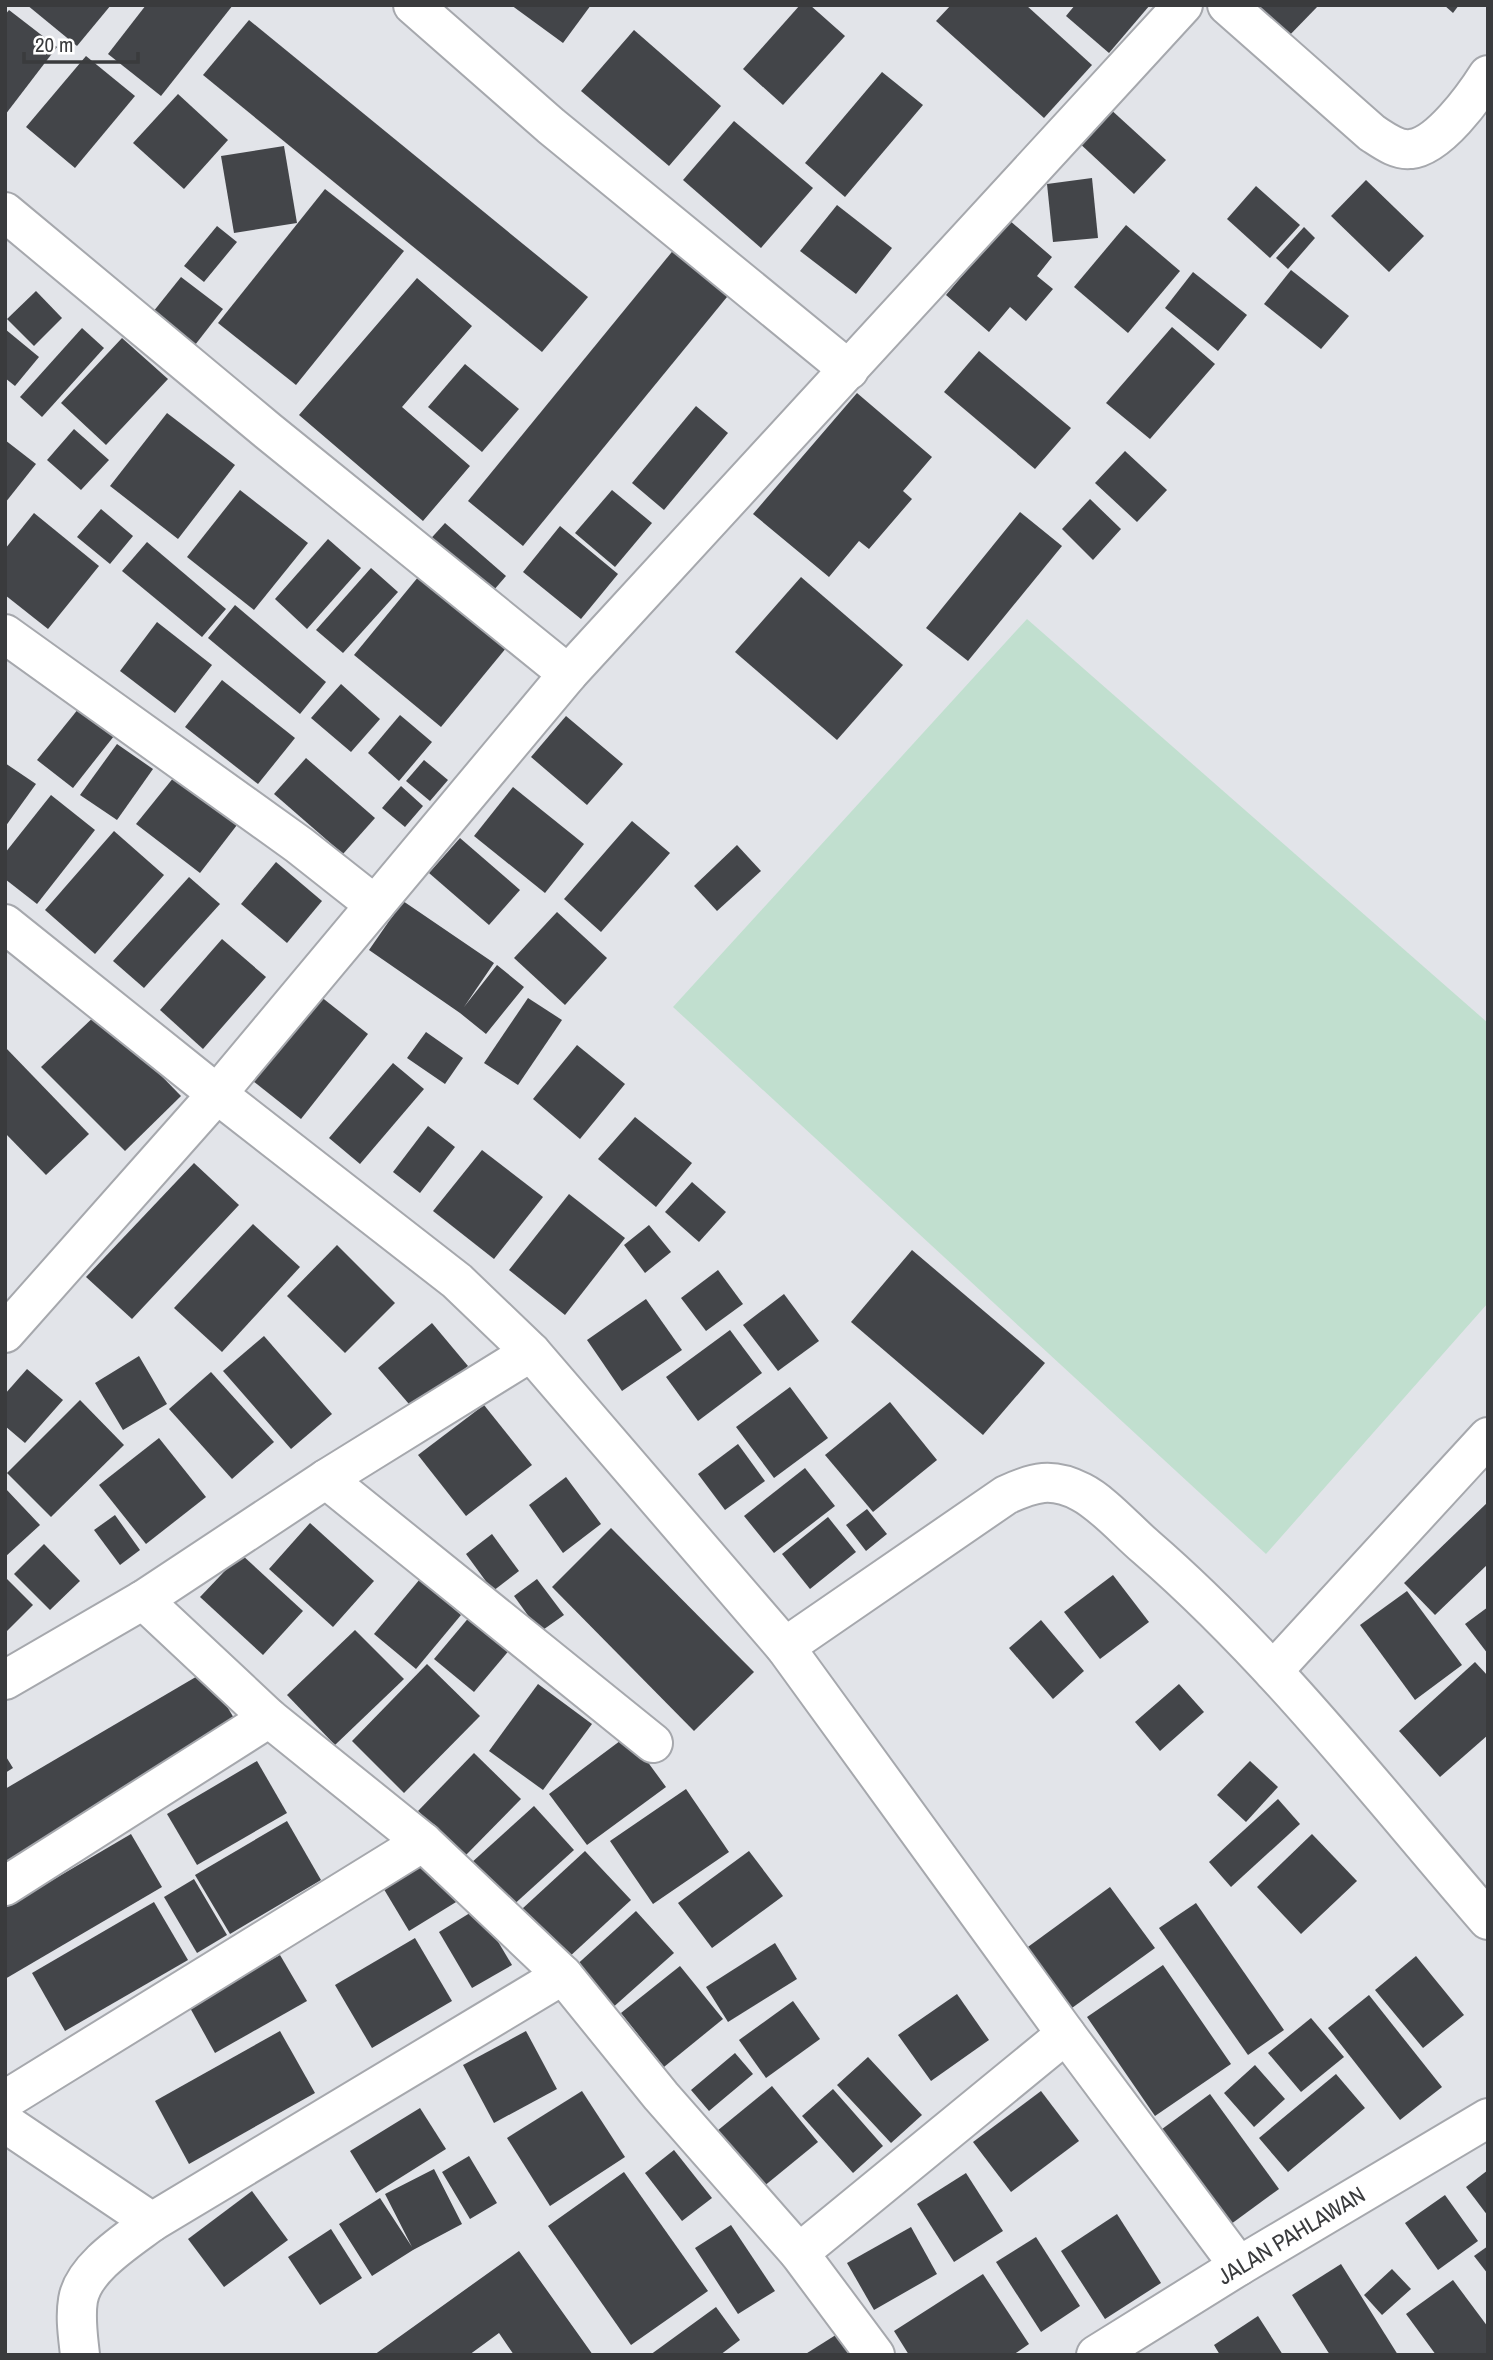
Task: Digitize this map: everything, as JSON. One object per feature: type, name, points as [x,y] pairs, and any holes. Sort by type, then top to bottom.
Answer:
[{"type":"street","points":[[413,5],[551,126],[849,370]]},
{"type":"street","points":[[5,1334],[217,1094],[568,674],[1183,5]]},
{"type":"street","points":[[1227,5],[1372,133],[1399,148],[1411,149],[1423,145],[1448,126],[1488,75]]},
{"type":"street","points":[[5,212],[568,674]]},
{"type":"street","points":[[5,634],[299,845],[375,905]]},
{"type":"street","points":[[5,924],[457,1281],[531,1352],[785,1647],[1066,2034],[1239,2266]]},
{"type":"street","points":[[5,1680],[143,1600],[326,1479],[531,1352]]},
{"type":"street","points":[[1273,1671],[1488,1437]]},
{"type":"street","points":[[326,1479],[653,1743]]},
{"type":"street","points":[[785,1647],[1006,1495],[1046,1481],[1084,1493],[1169,1567],[1273,1671],[1488,1920]]},
{"type":"street","points":[[143,1600],[270,1718],[423,1842],[563,1975],[661,2096],[799,2253],[875,2355]]},
{"type":"street","points":[[5,1886],[270,1718]]},
{"type":"street","points":[[5,2100],[423,1842]]},
{"type":"street","points":[[80,2355],[78,2297],[85,2280],[120,2245],[152,2222],[563,1975]]},
{"type":"street","points":[[799,2253],[1066,2034]]},
{"type":"street","name":"JALAN PAHLAWAN","points":[[1096,2355],[1239,2266],[1488,2118]]},
{"type":"street","points":[[5,2123],[152,2222]]},
{"type":"green space","points":[[1027,619],[1488,1023],[1488,1303],[1266,1554],[673,1007]]},
{"type":"building","points":[[27,5],[111,5],[77,46]]},
{"type":"building","points":[[146,5],[233,5],[161,96],[108,54]]},
{"type":"building","points":[[511,5],[591,5],[563,43]]},
{"type":"building","points":[[800,5],[810,5],[845,36],[783,105],[743,69]]},
{"type":"building","points":[[951,5],[1026,5],[1092,65],[1044,118],[936,21]]},
{"type":"building","points":[[1075,5],[1150,5],[1109,53],[1066,16]]},
{"type":"building","points":[[1247,5],[1319,5],[1284,41]]},
{"type":"building","points":[[1444,5],[1459,5],[1453,13]]},
{"type":"building","points":[[9,10],[57,47],[5,115],[5,15]]},
{"type":"building","points":[[249,20],[588,297],[542,352],[203,75]]},
{"type":"building","points":[[634,30],[721,106],[669,166],[581,91]]},
{"type":"building","points":[[86,56],[135,96],[75,168],[26,127]]},
{"type":"building","points":[[882,72],[923,105],[845,197],[805,163]]},
{"type":"building","points":[[178,94],[228,140],[184,189],[133,143]]},
{"type":"building","points":[[1108,107],[1166,160],[1134,194],[1076,140]]},
{"type":"building","points":[[734,121],[813,188],[761,248],[683,180]]},
{"type":"building","points":[[284,146],[297,223],[234,233],[221,156]]},
{"type":"building","points":[[1092,178],[1098,238],[1053,242],[1047,184]]},
{"type":"building","points":[[1366,180],[1424,236],[1389,272],[1331,216]]},
{"type":"building","points":[[1256,186],[1300,225],[1270,258],[1227,219]]},
{"type":"building","points":[[325,189],[404,251],[296,385],[218,323]]},
{"type":"building","points":[[837,205],[892,248],[856,294],[800,251]]},
{"type":"building","points":[[1009,220],[1052,257],[1037,276],[1053,289],[1026,321],[1010,307],[989,332],[946,295]]},
{"type":"building","points":[[1126,225],[1180,271],[1128,333],[1074,287]]},
{"type":"building","points":[[217,226],[237,242],[204,282],[184,266]]},
{"type":"building","points":[[1304,227],[1315,238],[1288,269],[1276,258]]},
{"type":"building","points":[[680,242],[736,286],[523,546],[468,501]]},
{"type":"building","points":[[1291,270],[1349,316],[1321,349],[1264,304]]},
{"type":"building","points":[[1193,272],[1247,315],[1218,351],[1165,308]]},
{"type":"building","points":[[181,277],[223,309],[195,345],[153,312]]},
{"type":"building","points":[[417,278],[472,326],[402,407],[470,466],[423,521],[299,415]]},
{"type":"building","points":[[36,291],[62,318],[34,346],[7,319]]},
{"type":"building","points":[[1172,327],[1215,364],[1150,439],[1106,403]]},
{"type":"building","points":[[82,328],[104,348],[42,417],[20,397]]},
{"type":"building","points":[[5,329],[39,357],[15,386],[5,378]]},
{"type":"building","points":[[122,338],[168,379],[106,445],[61,403]]},
{"type":"building","points":[[979,351],[1071,428],[1035,469],[944,392]]},
{"type":"building","points":[[465,364],[519,409],[482,452],[428,407]]},
{"type":"building","points":[[857,393],[932,457],[903,491],[912,499],[869,549],[859,541],[829,577],[753,514]]},
{"type":"building","points":[[696,406],[728,433],[664,510],[632,483]]},
{"type":"building","points":[[167,413],[235,465],[178,539],[110,486]]},
{"type":"building","points":[[74,429],[109,460],[81,490],[47,460]]},
{"type":"building","points":[[5,440],[36,464],[5,503]]},
{"type":"building","points":[[1125,451],[1167,490],[1137,522],[1095,483]]},
{"type":"building","points":[[240,490],[308,543],[254,610],[187,557]]},
{"type":"building","points":[[612,490],[652,523],[615,567],[575,533]]},
{"type":"building","points":[[1090,499],[1121,529],[1093,560],[1062,529]]},
{"type":"building","points":[[101,509],[133,536],[110,564],[77,537]]},
{"type":"building","points":[[1020,512],[1062,546],[968,661],[926,628]]},
{"type":"building","points":[[34,513],[99,566],[48,629],[5,595],[5,549]]},
{"type":"building","points":[[445,523],[506,576],[487,598],[425,545]]},
{"type":"building","points":[[560,526],[618,574],[581,619],[523,572]]},
{"type":"building","points":[[328,539],[361,568],[307,629],[275,599]]},
{"type":"building","points":[[147,542],[226,609],[202,637],[122,571]]},
{"type":"building","points":[[428,565],[516,636],[441,727],[354,655]]},
{"type":"building","points":[[371,568],[398,592],[343,653],[316,630]]},
{"type":"building","points":[[801,577],[903,665],[837,740],[735,652]]},
{"type":"building","points":[[235,605],[326,682],[300,714],[208,638]]},
{"type":"building","points":[[157,622],[212,665],[175,713],[120,671]]},
{"type":"building","points":[[222,680],[295,738],[258,784],[185,727]]},
{"type":"building","points":[[341,684],[380,719],[351,752],[311,718]]},
{"type":"building","points":[[79,708],[114,736],[73,788],[37,760]]},
{"type":"building","points":[[400,715],[432,742],[399,781],[368,753]]},
{"type":"building","points":[[566,716],[623,764],[587,805],[531,757]]},
{"type":"building","points":[[117,744],[153,769],[117,820],[80,795]]},
{"type":"building","points":[[306,758],[375,818],[343,854],[274,794]]},
{"type":"building","points":[[424,760],[448,780],[430,801],[406,781]]},
{"type":"building","points":[[5,763],[36,784],[5,827]]},
{"type":"building","points":[[174,777],[237,825],[200,873],[136,824]]},
{"type":"building","points":[[401,786],[423,806],[405,827],[382,808]]},
{"type":"building","points":[[513,787],[584,844],[545,893],[474,836]]},
{"type":"building","points":[[51,795],[95,830],[37,904],[5,879],[5,853]]},
{"type":"building","points":[[632,821],[670,853],[601,932],[564,899]]},
{"type":"building","points":[[114,831],[164,875],[95,954],[45,910]]},
{"type":"building","points":[[460,838],[520,890],[489,925],[429,873]]},
{"type":"building","points":[[737,845],[761,871],[717,911],[694,886]]},
{"type":"building","points":[[276,862],[322,901],[287,943],[241,904]]},
{"type":"building","points":[[189,877],[220,904],[144,988],[113,961]]},
{"type":"building","points":[[403,901],[494,963],[464,1007],[497,965],[524,987],[486,1034],[369,950]]},
{"type":"building","points":[[557,912],[607,958],[565,1005],[514,958]]},
{"type":"building","points":[[222,939],[266,977],[203,1049],[160,1010]]},
{"type":"building","points":[[320,996],[368,1034],[301,1119],[253,1081]]},
{"type":"building","points":[[528,998],[562,1020],[518,1085],[484,1063]]},
{"type":"building","points":[[99,1012],[181,1096],[125,1151],[41,1067]]},
{"type":"building","points":[[426,1032],[463,1058],[445,1084],[407,1058]]},
{"type":"building","points":[[577,1045],[625,1084],[580,1139],[533,1099]]},
{"type":"building","points":[[5,1047],[89,1134],[46,1175],[5,1133]]},
{"type":"building","points":[[393,1063],[424,1089],[360,1164],[329,1138]]},
{"type":"building","points":[[635,1117],[692,1163],[656,1207],[598,1159]]},
{"type":"building","points":[[428,1126],[455,1147],[420,1193],[393,1172]]},
{"type":"building","points":[[482,1150],[543,1197],[494,1259],[433,1211]]},
{"type":"building","points":[[194,1163],[239,1205],[132,1319],[86,1277]]},
{"type":"building","points":[[692,1182],[726,1212],[699,1242],[665,1212]]},
{"type":"building","points":[[569,1194],[625,1238],[565,1315],[509,1270]]},
{"type":"building","points":[[253,1224],[300,1267],[222,1352],[174,1308]]},
{"type":"building","points":[[649,1225],[671,1252],[645,1273],[624,1245]]},
{"type":"building","points":[[337,1245],[395,1303],[345,1353],[287,1296]]},
{"type":"building","points":[[912,1250],[1045,1363],[983,1435],[851,1322]]},
{"type":"building","points":[[718,1270],[743,1304],[706,1331],[681,1298]]},
{"type":"building","points":[[784,1294],[819,1341],[778,1371],[743,1325]]},
{"type":"building","points":[[646,1299],[682,1350],[622,1391],[587,1340]]},
{"type":"building","points":[[432,1323],[468,1366],[415,1411],[378,1368]]},
{"type":"building","points":[[730,1330],[762,1373],[698,1421],[666,1377]]},
{"type":"building","points":[[264,1336],[332,1414],[291,1449],[223,1371]]},
{"type":"building","points":[[139,1356],[167,1404],[123,1430],[95,1383]]},
{"type":"building","points":[[27,1369],[63,1400],[25,1443],[5,1426],[5,1394]]},
{"type":"building","points":[[211,1372],[274,1442],[232,1479],[169,1409]]},
{"type":"building","points":[[790,1387],[828,1438],[774,1478],[736,1427]]},
{"type":"building","points":[[80,1400],[124,1445],[51,1517],[7,1473]]},
{"type":"building","points":[[890,1402],[937,1460],[873,1512],[825,1455]]},
{"type":"building","points":[[484,1405],[532,1465],[466,1516],[418,1455]]},
{"type":"building","points":[[159,1438],[206,1497],[146,1544],[99,1485]]},
{"type":"building","points":[[738,1444],[765,1481],[725,1510],[698,1474]]},
{"type":"building","points":[[805,1468],[835,1506],[774,1553],[744,1516]]},
{"type":"building","points":[[566,1477],[601,1524],[563,1553],[529,1505]]},
{"type":"building","points":[[5,1488],[40,1525],[5,1557]]},
{"type":"building","points":[[1488,1502],[1488,1564],[1435,1615],[1404,1583]]},
{"type":"building","points":[[867,1509],[887,1534],[866,1551],[846,1525]]},
{"type":"building","points":[[115,1515],[140,1550],[120,1565],[94,1530]]},
{"type":"building","points":[[828,1517],[856,1552],[810,1589],[782,1554]]},
{"type":"building","points":[[310,1523],[374,1581],[333,1627],[269,1569]]},
{"type":"building","points":[[611,1528],[754,1672],[694,1731],[552,1587]]},
{"type":"building","points":[[492,1534],[519,1571],[493,1591],[466,1554]]},
{"type":"building","points":[[44,1544],[80,1581],[50,1610],[14,1574]]},
{"type":"building","points":[[241,1554],[303,1611],[263,1655],[200,1597]]},
{"type":"building","points":[[1113,1575],[1149,1622],[1100,1659],[1064,1612]]},
{"type":"building","points":[[5,1577],[33,1605],[5,1633]]},
{"type":"building","points":[[420,1579],[461,1615],[416,1669],[374,1634]]},
{"type":"building","points":[[537,1579],[564,1615],[540,1632],[514,1596]]},
{"type":"building","points":[[1407,1591],[1462,1665],[1415,1700],[1360,1625]]},
{"type":"building","points":[[1488,1607],[1488,1654],[1465,1624]]},
{"type":"building","points":[[476,1609],[516,1642],[474,1692],[434,1659]]},
{"type":"building","points":[[1041,1620],[1084,1671],[1053,1699],[1009,1648]]},
{"type":"building","points":[[355,1630],[404,1679],[335,1745],[287,1695]]},
{"type":"building","points":[[1475,1662],[1488,1676],[1488,1735],[1440,1777],[1399,1731]]},
{"type":"building","points":[[427,1664],[480,1716],[404,1793],[352,1741]]},
{"type":"building","points":[[206,1671],[238,1725],[5,1862],[5,1789]]},
{"type":"building","points":[[538,1684],[592,1724],[543,1790],[489,1751]]},
{"type":"building","points":[[1179,1684],[1204,1712],[1160,1751],[1135,1722]]},
{"type":"building","points":[[628,1735],[666,1787],[587,1845],[549,1794]]},
{"type":"building","points":[[474,1753],[521,1799],[465,1856],[418,1811]]},
{"type":"building","points":[[5,1755],[13,1768],[5,1773]]},
{"type":"building","points":[[257,1761],[287,1813],[197,1865],[167,1814]]},
{"type":"building","points":[[1250,1761],[1278,1787],[1246,1822],[1217,1795]]},
{"type":"building","points":[[686,1789],[729,1852],[653,1904],[610,1841]]},
{"type":"building","points":[[1278,1799],[1300,1824],[1231,1887],[1209,1862]]},
{"type":"building","points":[[534,1806],[574,1850],[510,1908],[470,1864]]},
{"type":"building","points":[[287,1821],[321,1880],[230,1934],[195,1875]]},
{"type":"building","points":[[131,1834],[162,1887],[5,1979],[5,1908]]},
{"type":"building","points":[[1312,1834],[1357,1881],[1301,1934],[1257,1887]]},
{"type":"building","points":[[431,1850],[461,1899],[409,1931],[379,1881]]},
{"type":"building","points":[[585,1851],[631,1900],[568,1958],[522,1909]]},
{"type":"building","points":[[749,1851],[783,1896],[712,1948],[678,1903]]},
{"type":"building","points":[[194,1879],[227,1935],[197,1953],[164,1897]]},
{"type":"building","points":[[1110,1887],[1155,1948],[1065,2013],[1021,1952]]},
{"type":"building","points":[[154,1902],[188,1960],[65,2031],[32,1973]]},
{"type":"building","points":[[1196,1903],[1284,2030],[1248,2055],[1159,1928]]},
{"type":"building","points":[[478,1908],[512,1965],[472,1988],[439,1932]]},
{"type":"building","points":[[636,1911],[674,1953],[610,2010],[572,1969]]},
{"type":"building","points":[[415,1938],[452,2001],[372,2048],[335,1985]]},
{"type":"building","points":[[775,1943],[797,1979],[728,2022],[706,1987]]},
{"type":"building","points":[[280,1955],[307,2001],[215,2053],[189,2006]]},
{"type":"building","points":[[1416,1956],[1464,2015],[1423,2048],[1375,1990]]},
{"type":"building","points":[[1163,1965],[1231,2064],[1155,2116],[1087,2017]]},
{"type":"building","points":[[680,1966],[723,2019],[664,2067],[621,2013]]},
{"type":"building","points":[[957,1994],[989,2040],[931,2081],[898,2035]]},
{"type":"building","points":[[1369,1995],[1442,2087],[1400,2120],[1328,2028]]},
{"type":"building","points":[[793,2001],[820,2039],[766,2078],[739,2040]]},
{"type":"building","points":[[1311,2018],[1344,2057],[1301,2092],[1268,2053]]},
{"type":"building","points":[[280,2031],[315,2093],[189,2164],[155,2101]]},
{"type":"building","points":[[526,2031],[557,2089],[494,2123],[463,2065]]},
{"type":"building","points":[[735,2053],[753,2074],[709,2111],[691,2090]]},
{"type":"building","points":[[868,2057],[922,2115],[891,2143],[837,2085]]},
{"type":"building","points":[[1255,2065],[1285,2099],[1254,2127],[1224,2093]]},
{"type":"building","points":[[1336,2074],[1365,2108],[1288,2172],[1259,2138]]},
{"type":"building","points":[[772,2086],[818,2142],[763,2187],[717,2131]]},
{"type":"building","points":[[833,2089],[883,2146],[853,2173],[802,2116]]},
{"type":"building","points":[[582,2091],[625,2157],[550,2206],[507,2138]]},
{"type":"building","points":[[1041,2091],[1079,2141],[1011,2192],[973,2142]]},
{"type":"building","points":[[1210,2094],[1279,2189],[1227,2227],[1158,2132]]},
{"type":"building","points":[[420,2108],[446,2149],[376,2193],[350,2151]]},
{"type":"building","points":[[674,2150],[712,2198],[682,2221],[645,2173]]},
{"type":"building","points":[[469,2156],[497,2203],[470,2219],[442,2172]]},
{"type":"building","points":[[434,2169],[462,2224],[372,2276],[339,2224],[380,2198],[412,2247],[385,2194]]},
{"type":"building","points":[[1488,2170],[1488,2216],[1466,2187]]},
{"type":"building","points":[[624,2172],[708,2291],[631,2345],[548,2226]]},
{"type":"building","points":[[966,2173],[1003,2231],[954,2262],[917,2204]]},
{"type":"building","points":[[252,2191],[288,2240],[224,2287],[188,2239]]},
{"type":"building","points":[[1445,2195],[1478,2241],[1438,2270],[1405,2223]]},
{"type":"building","points":[[1117,2214],[1161,2283],[1105,2319],[1061,2251]]},
{"type":"building","points":[[731,2225],[775,2291],[738,2314],[695,2248]]},
{"type":"building","points":[[911,2227],[937,2274],[874,2310],[847,2263]]},
{"type":"building","points":[[331,2229],[362,2278],[320,2305],[288,2257]]},
{"type":"building","points":[[1036,2237],[1080,2306],[1041,2332],[996,2262]]},
{"type":"building","points":[[1488,2246],[1488,2274],[1474,2256]]},
{"type":"building","points":[[519,2251],[593,2355],[514,2355],[499,2333],[469,2355],[374,2355]]},
{"type":"building","points":[[1341,2264],[1398,2355],[1330,2355],[1292,2295]]},
{"type":"building","points":[[1392,2269],[1411,2289],[1382,2315],[1364,2295]]},
{"type":"building","points":[[983,2274],[1029,2344],[1013,2355],[909,2355],[894,2331]]},
{"type":"building","points":[[1453,2280],[1488,2327],[1488,2353],[1485,2355],[1436,2355],[1406,2314]]},
{"type":"building","points":[[716,2307],[740,2340],[720,2355],[650,2355]]},
{"type":"building","points":[[1258,2316],[1283,2355],[1220,2355],[1214,2345]]},
{"type":"building","points":[[850,2326],[869,2355],[804,2355]]}]
